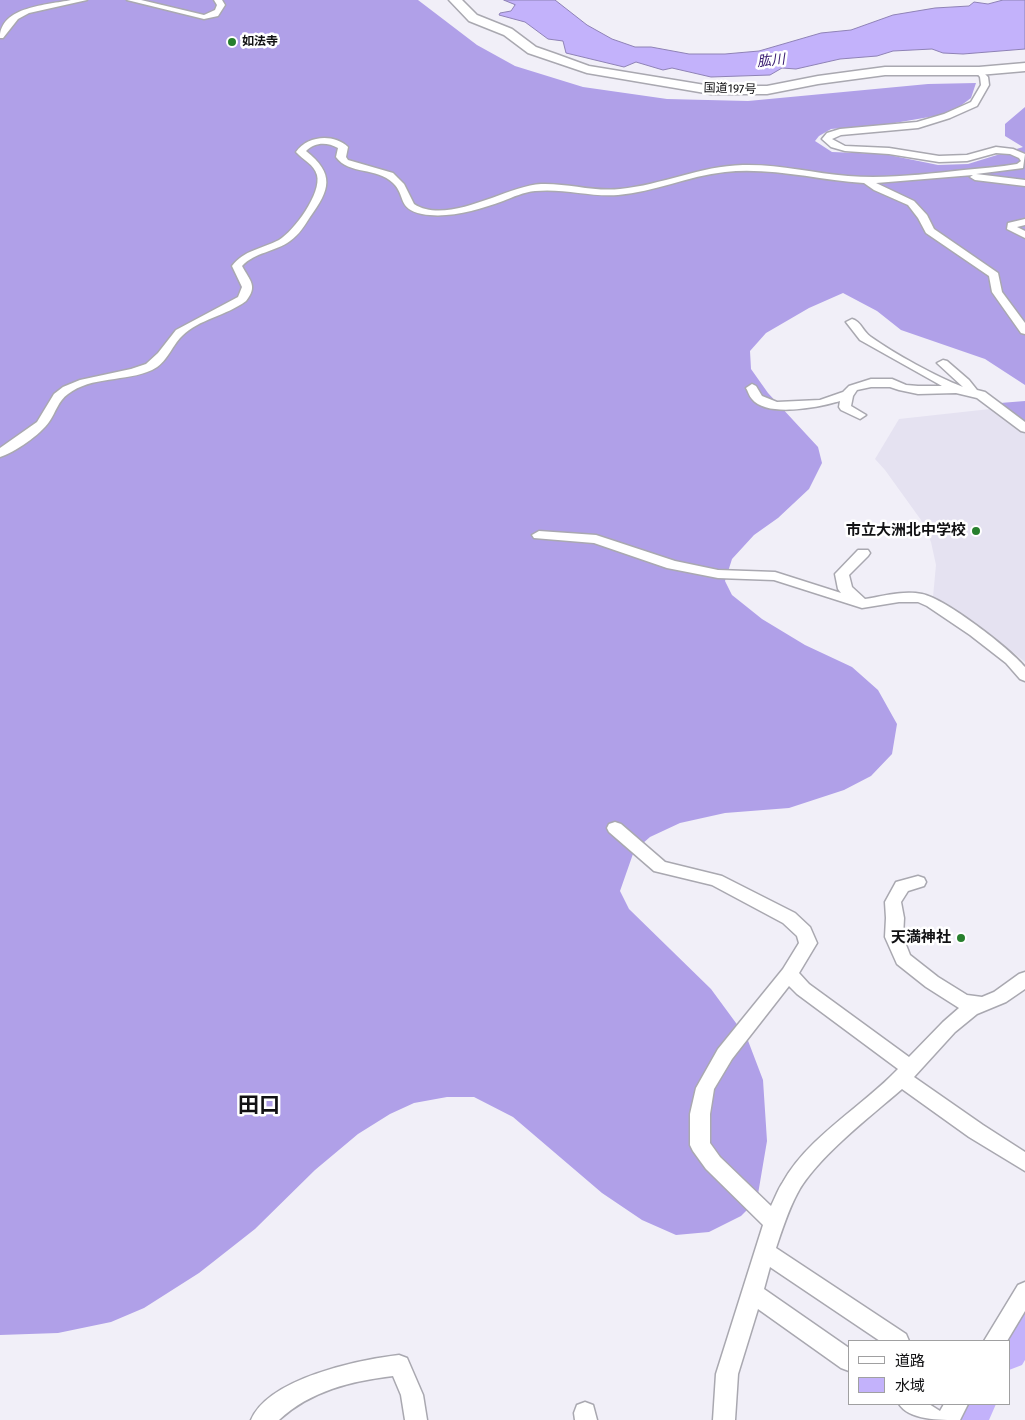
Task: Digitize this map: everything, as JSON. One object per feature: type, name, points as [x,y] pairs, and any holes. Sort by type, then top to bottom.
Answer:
[{"type":"highway","name":"国道197号","points":[[455,0],[473,18],[508,32],[532,50],[552,58],[594,70],[711,90],[767,90],[818,80],[886,71],[979,71],[1025,67]]},
{"type":"street","points":[[0,36],[18,15],[83,0]]},
{"type":"street","points":[[131,0],[204,17],[213,16],[219,12],[221,5],[218,0]]},
{"type":"street","points":[[0,453],[39,427],[48,416],[53,401],[64,391],[83,384],[141,370],[152,365],[161,359],[179,333],[236,303],[246,294],[248,286],[238,266],[243,258],[287,239],[321,195],[321,170],[316,163],[301,152],[303,146],[313,142],[325,141],[338,144],[342,147],[341,157],[345,162],[394,178],[401,185],[407,203],[412,208],[440,212],[487,204],[531,188],[622,192],[709,170],[730,168],[771,168],[844,179],[894,180],[1020,166],[1025,161],[1023,156],[1013,151],[1001,149],[990,150],[958,159],[926,159],[891,151],[840,148],[826,139],[830,135],[840,132],[918,125],[962,111],[974,104],[985,85],[984,77],[979,71]]},
{"type":"street","points":[[962,172],[976,178],[1025,183]]},
{"type":"street","points":[[866,180],[877,188],[911,203],[923,216],[930,231],[994,274],[998,292],[1025,331]]},
{"type":"street","points":[[1025,222],[1012,225],[1012,229],[1025,235]]},
{"type":"street","points":[[852,322],[864,338],[956,389]]},
{"type":"street","points":[[943,363],[966,382],[972,392]]},
{"type":"street","points":[[860,415],[845,407],[848,395],[854,388],[871,383],[892,383],[903,388],[918,390],[956,389],[981,395],[1025,428]]},
{"type":"street","points":[[752,388],[757,398],[775,406],[821,403],[848,395]]},
{"type":"street","points":[[538,535],[596,539],[672,565],[718,574],[775,576],[862,604],[920,598],[932,603],[1003,654],[1025,676]]},
{"type":"street","points":[[862,604],[845,589],[842,574],[863,553]]},
{"type":"street","points":[[615,828],[660,868],[716,880],[789,918],[804,932],[808,943],[789,974],[725,1054],[704,1088],[700,1114],[700,1145],[713,1163],[774,1222]]},
{"type":"street","points":[[918,882],[902,886],[893,902],[895,918],[894,937],[903,959],[932,982],[963,1002],[984,1004]]},
{"type":"street","points":[[789,974],[803,989],[976,1131],[1025,1162]]},
{"type":"street","points":[[724,1420],[727,1374],[774,1222],[790,1187],[806,1165],[850,1122],[905,1073],[950,1027],[971,1009],[1000,997],[1025,979]]},
{"type":"street","points":[[765,1252],[897,1340]]},
{"type":"street","points":[[996,1340],[1025,1292]]},
{"type":"street","points":[[752,1294],[848,1360]]},
{"type":"street","points":[[262,1420],[290,1396],[318,1384],[374,1367],[399,1365],[412,1395],[416,1420]]},
{"type":"street","points":[[912,1405],[934,1420]]},
{"type":"street","points":[[947,1420],[956,1405]]},
{"type":"shaded area","points":[[0,0],[418,0],[477,45],[515,66],[583,87],[667,99],[748,101],[928,84],[976,83],[971,98],[955,110],[935,116],[883,125],[831,129],[819,136],[815,141],[832,152],[884,154],[938,165],[968,164],[1023,147],[1005,136],[1005,124],[1025,107],[1025,385],[985,359],[901,330],[877,311],[843,293],[809,308],[766,333],[750,351],[751,369],[768,393],[818,447],[822,463],[809,489],[778,518],[754,535],[732,559],[725,581],[732,595],[762,619],[805,645],[852,667],[878,690],[897,724],[892,754],[871,776],[844,790],[789,808],[725,813],[680,823],[650,837],[634,851],[620,891],[629,909],[711,989],[747,1038],[763,1080],[767,1141],[757,1200],[741,1216],[709,1232],[676,1235],[642,1220],[602,1193],[513,1117],[474,1097],[447,1097],[414,1103],[390,1114],[358,1134],[315,1170],[255,1229],[199,1273],[144,1308],[111,1322],[58,1333],[0,1335]]},
{"type":"shaded area","points":[[1025,401],[1025,423],[1000,403]]},
{"type":"shaded area","name":"市立大洲北中学校","points":[[990,409],[1025,434],[1025,662],[990,634],[933,597],[936,565],[931,542],[921,520],[875,459],[899,419]]},
{"type":"water","name":"肱川","points":[[504,0],[555,0],[587,25],[612,39],[635,47],[651,47],[689,54],[725,54],[759,51],[821,33],[851,30],[893,15],[935,8],[969,6],[974,2],[988,4],[1003,0],[1025,0],[1025,49],[963,54],[943,53],[932,49],[893,51],[877,56],[840,59],[796,69],[782,68],[770,75],[711,77],[672,68],[663,70],[636,62],[624,67],[566,53],[563,41],[548,39],[525,22],[499,15],[500,13],[511,11],[515,5]]},
{"type":"waterway","points":[[1010,1350],[1025,1324]]},
{"type":"waterway","points":[[968,1420],[976,1405]]},
{"type":"place","name":"如法寺","points":[[232,42]]},
{"type":"place","name":"市立大洲北中学校","points":[[976,531]]},
{"type":"place","name":"天満神社","points":[[961,938]]},
{"type":"district","name":"田口","points":[[259,1106]]}]
